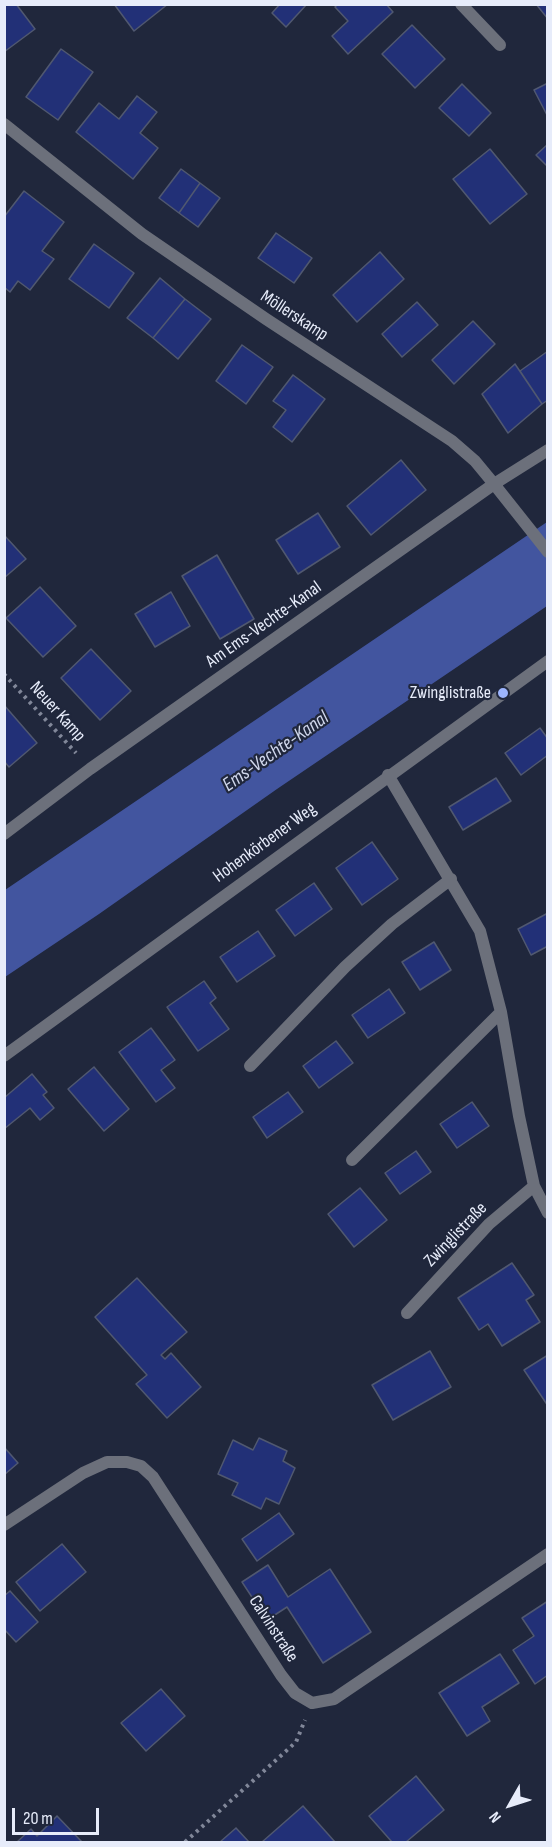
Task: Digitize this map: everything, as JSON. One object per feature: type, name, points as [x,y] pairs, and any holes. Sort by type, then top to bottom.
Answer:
[{"type":"street","points":[[461,4],[500,45]]},
{"type":"street","name":"Möllerskamp","points":[[4,124],[142,234],[266,319],[453,441],[475,461],[548,552]]},
{"type":"street","name":"Am Ems-Vechte-Kanal","points":[[4,834],[90,769],[494,484],[548,450]]},
{"type":"street","name":"Hohenkörbener Weg","points":[[4,1056],[548,661]]},
{"type":"street","points":[[388,775],[480,931],[501,1012],[534,1186],[548,1213]]},
{"type":"street","points":[[250,1066],[345,966],[392,924],[451,879]]},
{"type":"street","points":[[352,1160],[501,1012]]},
{"type":"street","name":"Zwinglistraße","points":[[407,1313],[489,1224],[534,1186]]},
{"type":"street","name":"Calvinstraße","points":[[4,1525],[83,1473],[107,1462],[127,1462],[141,1466],[153,1477],[281,1675],[295,1693],[312,1703]]},
{"type":"street","points":[[312,1703],[334,1699],[548,1554]]},
{"type":"path","name":"Neuer Kamp","points":[[4,674],[90,769]]},
{"type":"path","points":[[185,1842],[296,1742],[312,1703]]},
{"type":"water","name":"Ems-Vechte-Kanal","points":[[547,522],[547,606],[5,977],[5,890]]},
{"type":"building","points":[[4,4],[16,4],[35,29],[4,52]]},
{"type":"building","points":[[114,4],[168,4],[134,31]]},
{"type":"building","points":[[280,4],[307,4],[286,27],[272,13]]},
{"type":"building","points":[[338,4],[386,4],[393,12],[348,54],[332,36],[348,21],[335,7]]},
{"type":"building","points":[[536,4],[548,4],[548,19]]},
{"type":"building","points":[[412,25],[445,59],[415,88],[382,54]]},
{"type":"building","points":[[61,49],[93,72],[58,120],[26,97]]},
{"type":"building","points":[[548,83],[548,117],[534,90]]},
{"type":"building","points":[[462,84],[491,113],[469,136],[439,108]]},
{"type":"building","points":[[137,96],[157,112],[140,133],[158,148],[133,179],[76,132],[99,103],[119,119]]},
{"type":"building","points":[[548,144],[548,167],[536,155]]},
{"type":"building","points":[[490,149],[527,194],[490,224],[453,179]]},
{"type":"building","points":[[181,169],[200,183],[179,213],[159,198]]},
{"type":"building","points":[[200,183],[220,198],[198,227],[179,213]]},
{"type":"building","points":[[24,191],[64,222],[42,251],[54,259],[30,290],[18,281],[10,292],[4,287],[4,217]]},
{"type":"building","points":[[276,233],[312,258],[294,283],[258,258]]},
{"type":"building","points":[[94,244],[134,273],[109,308],[69,279]]},
{"type":"building","points":[[380,252],[404,279],[357,322],[333,295]]},
{"type":"building","points":[[160,278],[185,299],[153,338],[127,318]]},
{"type":"building","points":[[185,299],[211,319],[178,359],[153,338]]},
{"type":"building","points":[[417,302],[438,325],[402,357],[382,334]]},
{"type":"building","points":[[473,321],[495,344],[454,384],[432,360]]},
{"type":"building","points":[[242,345],[273,367],[246,404],[216,381]]},
{"type":"building","points":[[548,351],[548,400],[542,404],[520,371]]},
{"type":"building","points":[[515,364],[542,404],[508,433],[482,394]]},
{"type":"building","points":[[293,375],[325,399],[292,442],[273,427],[286,410],[273,401]]},
{"type":"building","points":[[401,460],[426,490],[371,535],[347,506]]},
{"type":"building","points":[[318,513],[340,547],[298,574],[276,540]]},
{"type":"building","points":[[4,535],[26,559],[4,578]]},
{"type":"building","points":[[217,555],[254,619],[220,639],[182,576]]},
{"type":"building","points":[[40,587],[76,626],[43,657],[6,618]]},
{"type":"building","points":[[171,592],[190,626],[155,647],[135,614]]},
{"type":"building","points":[[91,649],[131,691],[100,720],[61,678]]},
{"type":"building","points":[[4,705],[37,743],[9,767],[4,761]]},
{"type":"building","points":[[540,728],[548,739],[548,755],[521,775],[505,753]]},
{"type":"building","points":[[496,778],[511,801],[463,830],[449,807]]},
{"type":"building","points":[[372,842],[398,879],[362,905],[336,868]]},
{"type":"building","points":[[314,883],[332,909],[295,936],[276,910]]},
{"type":"building","points":[[548,913],[548,946],[531,955],[518,929]]},
{"type":"building","points":[[258,931],[275,956],[237,982],[220,957]]},
{"type":"building","points":[[434,942],[451,970],[420,990],[402,962]]},
{"type":"building","points":[[204,981],[216,998],[210,1003],[229,1029],[198,1051],[167,1007]]},
{"type":"building","points":[[389,989],[405,1013],[368,1038],[352,1015]]},
{"type":"building","points":[[151,1028],[175,1060],[161,1070],[175,1088],[156,1102],[119,1052]]},
{"type":"building","points":[[336,1041],[353,1063],[319,1088],[303,1066]]},
{"type":"building","points":[[94,1067],[129,1109],[104,1131],[68,1089]]},
{"type":"building","points":[[32,1074],[47,1092],[43,1095],[54,1108],[40,1120],[30,1108],[4,1129],[4,1098]]},
{"type":"building","points":[[288,1092],[303,1112],[267,1138],[253,1117]]},
{"type":"building","points":[[472,1102],[489,1126],[457,1148],[440,1124]]},
{"type":"building","points":[[416,1151],[431,1172],[400,1194],[385,1173]]},
{"type":"building","points":[[360,1188],[387,1220],[354,1247],[328,1214]]},
{"type":"building","points":[[512,1263],[534,1295],[526,1300],[540,1322],[502,1346],[488,1324],[479,1330],[458,1298]]},
{"type":"building","points":[[137,1278],[187,1332],[161,1355],[165,1359],[171,1353],[201,1387],[167,1418],[136,1384],[147,1375],[95,1317]]},
{"type":"building","points":[[430,1351],[451,1387],[393,1420],[372,1385]]},
{"type":"building","points":[[548,1355],[548,1406],[524,1370]]},
{"type":"building","points":[[259,1438],[287,1451],[283,1461],[295,1468],[279,1504],[266,1498],[261,1509],[232,1495],[238,1483],[218,1474],[233,1440],[253,1450]]},
{"type":"building","points":[[4,1447],[18,1463],[4,1475]]},
{"type":"building","points":[[279,1513],[294,1534],[257,1561],[242,1539]]},
{"type":"building","points":[[62,1544],[86,1572],[40,1611],[16,1582]]},
{"type":"building","points":[[268,1565],[288,1597],[330,1569],[371,1632],[323,1663],[287,1607],[267,1620],[242,1582]]},
{"type":"building","points":[[10,1591],[38,1622],[16,1642],[4,1629],[4,1596]]},
{"type":"building","points":[[548,1601],[548,1675],[535,1684],[513,1650],[534,1636],[522,1618]]},
{"type":"building","points":[[500,1654],[519,1683],[482,1707],[490,1721],[467,1736],[439,1693]]},
{"type":"building","points":[[161,1689],[185,1716],[146,1751],[121,1723]]},
{"type":"building","points":[[416,1776],[444,1810],[406,1842],[392,1842],[369,1816]]},
{"type":"building","points":[[303,1806],[335,1842],[262,1842]]},
{"type":"building","points":[[57,1816],[82,1842],[17,1842],[31,1829],[37,1836]]},
{"type":"building","points":[[236,1828],[249,1842],[220,1842]]},
{"type":"place","name":"Zwinglistraße","points":[[503,693]]}]
